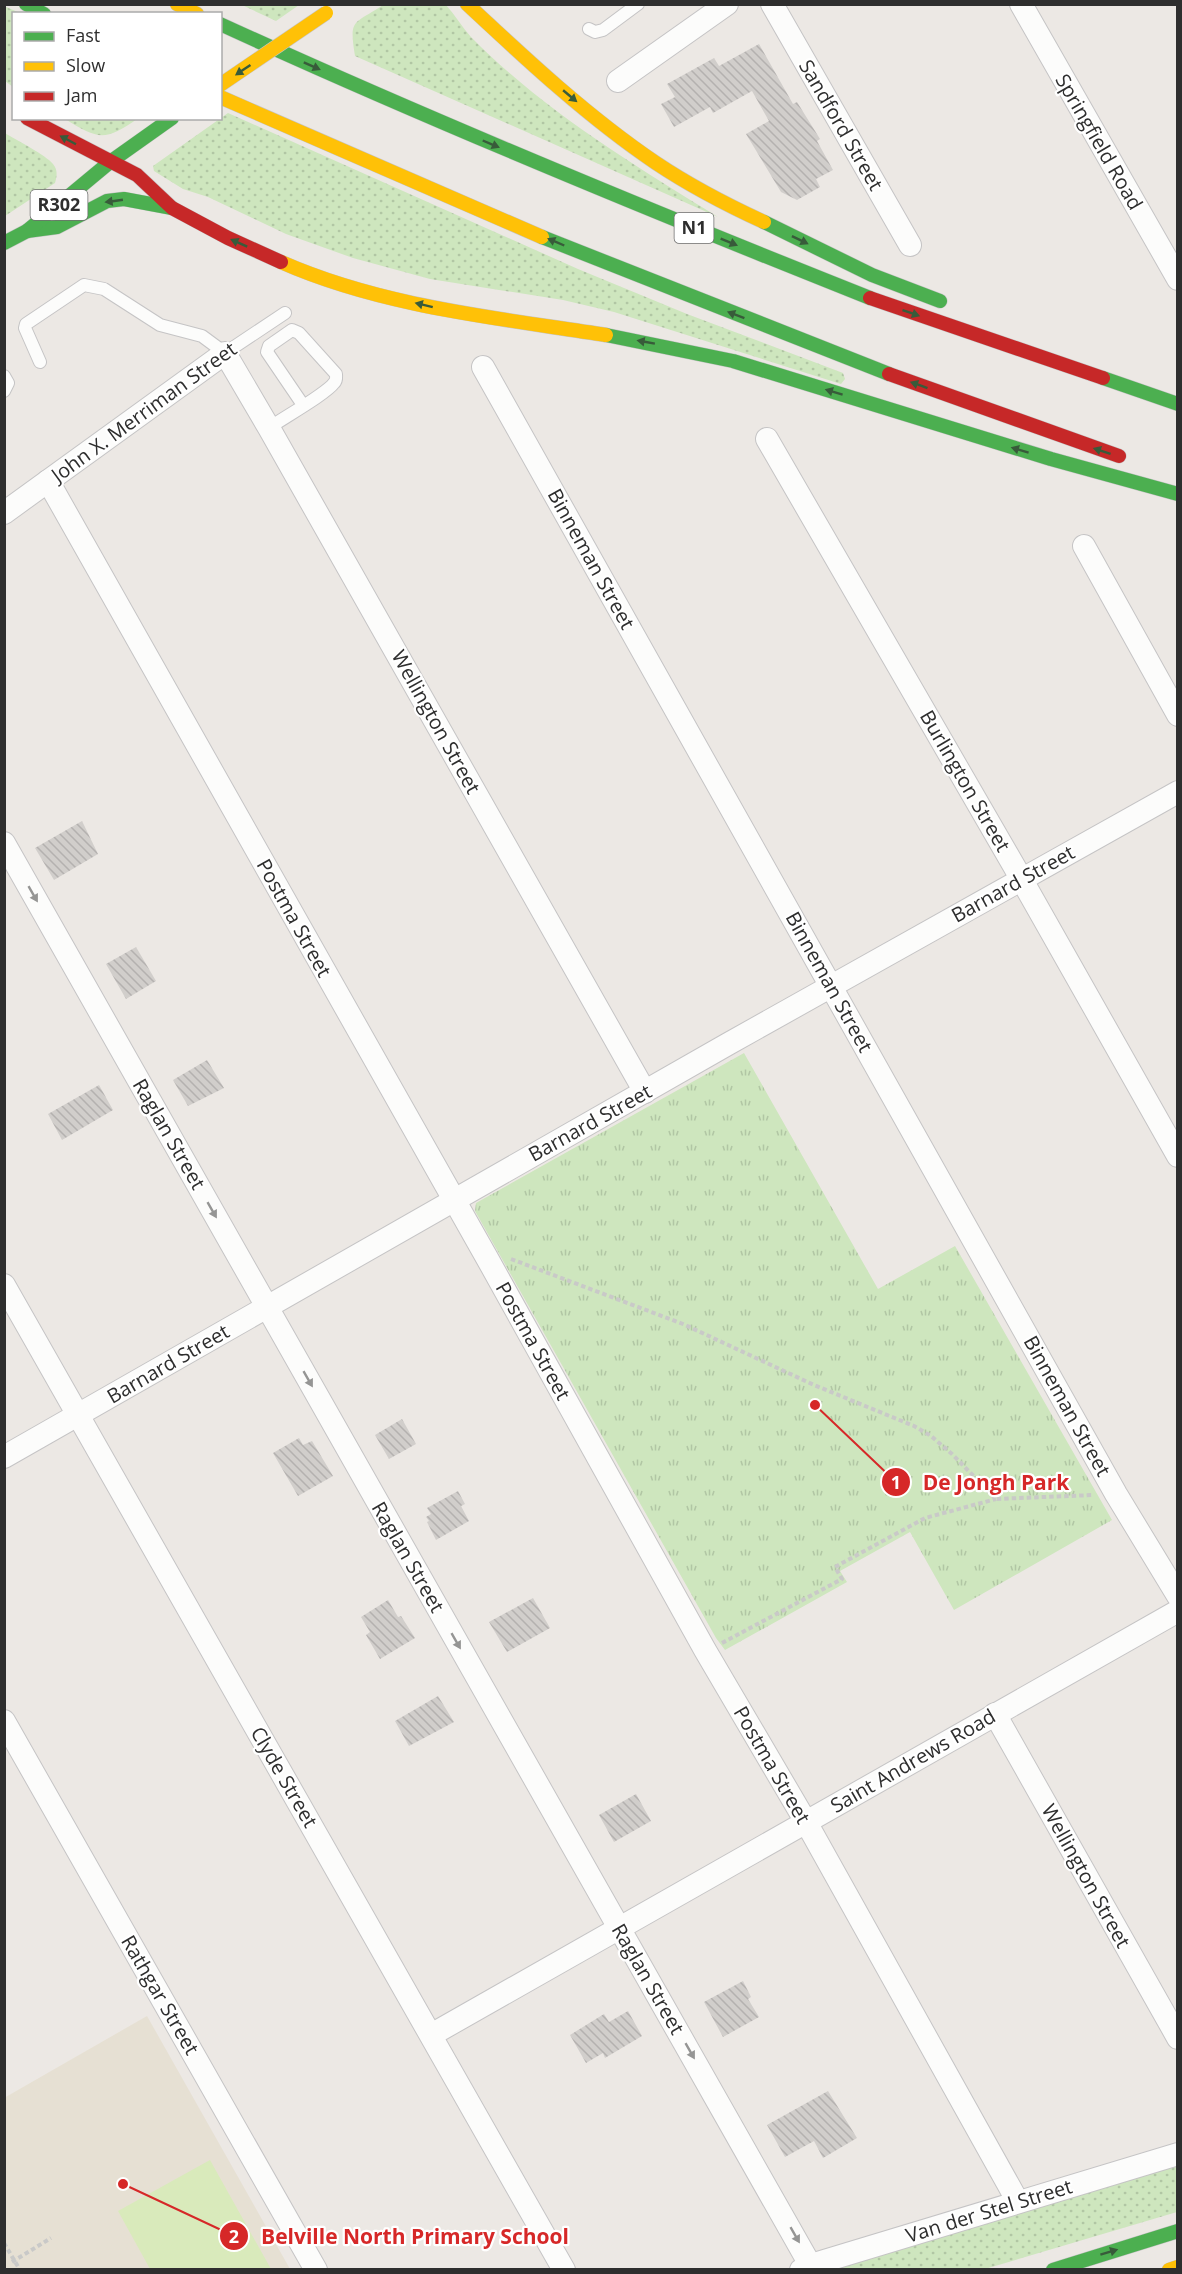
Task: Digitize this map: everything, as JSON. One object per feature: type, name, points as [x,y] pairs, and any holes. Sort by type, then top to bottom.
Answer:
[{"type":"main road","points":[[26,4],[40,12]]},
{"type":"main road","points":[[177,4],[193,12]]},
{"type":"main road","points":[[222,84],[338,4]]},
{"type":"main road","points":[[467,4],[525,58],[656,164],[734,208],[861,270],[949,304]]},
{"type":"main road","points":[[476,4],[482,19]]},
{"type":"main road","name":"N1","points":[[222,25],[373,94],[580,182],[887,305],[1178,404]]},
{"type":"main road","points":[[222,99],[340,152],[680,294],[870,367],[1135,462]]},
{"type":"main road","points":[[31,120],[137,175],[172,208],[228,238],[295,268],[366,291],[440,309],[612,336],[702,353],[1051,459],[1178,494]]},
{"type":"main road","name":"R302","points":[[4,243],[27,231],[110,162],[170,120]]},
{"type":"main road","points":[[27,231],[57,227],[107,201],[124,199],[172,208]]},
{"type":"main road","points":[[1114,368],[1178,397]]},
{"type":"main road","points":[[1053,2270],[1178,2231]]},
{"type":"main road","points":[[1169,2270],[1178,2267]]},
{"type":"street","name":"Sandford Street","points":[[772,4],[910,245]]},
{"type":"street","name":"Springfield Road","points":[[1021,4],[1178,279]]},
{"type":"street","points":[[618,81],[718,7]]},
{"type":"street","name":"Wellington Street","points":[[225,353],[645,1092]]},
{"type":"street","name":"John X. Merriman Street","points":[[4,513],[225,353]]},
{"type":"street","name":"Binneman Street","points":[[483,367],[1116,1494],[1178,1596]]},
{"type":"street","name":"Burlington Street","points":[[767,439],[1178,1156]]},
{"type":"street","name":"Postma Street","points":[[48,481],[705,1650],[806,1822],[1018,2202]]},
{"type":"street","points":[[1084,546],[1178,715]]},
{"type":"street","name":"Barnard Street","points":[[4,1457],[453,1200],[1178,792]]},
{"type":"street","name":"Raglan Street","points":[[4,843],[619,1928],[808,2268]]},
{"type":"street","name":"Clyde Street","points":[[4,1284],[564,2270]]},
{"type":"street","name":"Saint Andrews Road","points":[[430,2035],[1178,1611]]},
{"type":"street","name":"Wellington Street","points":[[995,1714],[1178,2038]]},
{"type":"street","name":"Rathgar Street","points":[[4,1721],[316,2270]]},
{"type":"street","name":"Van der Stel Street","points":[[808,2268],[1178,2154]]},
{"type":"lane","points":[[589,29],[595,32],[603,30],[638,4]]},
{"type":"lane","points":[[40,362],[25,328],[26,324],[84,285],[104,289],[160,325],[202,336],[225,353]]},
{"type":"lane","name":"John X. Merriman Street","points":[[225,353],[285,313]]},
{"type":"lane","points":[[269,428],[303,405],[333,384],[336,374],[299,333],[292,330],[270,346],[267,352],[303,405]]},
{"type":"lane","points":[[4,375],[8,383],[4,391]]},
{"type":"path","points":[[510,1259],[683,1324],[814,1385],[914,1426],[952,1454],[996,1499]]},
{"type":"path","points":[[721,1644],[842,1579],[835,1567],[915,1522],[940,1512],[996,1499],[1104,1494]]},
{"type":"path","points":[[13,2261],[51,2238]]},
{"type":"path","points":[[4,2243],[20,2270]]},
{"type":"shaded area","points":[[147,2016],[290,2269],[5,2269],[4,2098]]},
{"type":"green space","points":[[299,4],[276,21],[242,5]]},
{"type":"green space","points":[[383,5],[446,5],[471,37],[558,112],[718,217],[355,56],[353,28],[355,24]]},
{"type":"green space","points":[[4,6],[18,12],[12,12],[12,86],[5,81]]},
{"type":"green space","points":[[228,113],[578,269],[687,314],[843,373],[845,379],[841,384],[614,312],[563,300],[430,279],[353,258],[286,234],[208,197],[183,189],[154,171],[153,166],[218,120],[222,120]]},
{"type":"green space","points":[[67,120],[135,120],[116,132],[108,134],[101,135],[86,131]]},
{"type":"green space","points":[[5,133],[49,160],[55,166],[57,173],[55,183],[5,216]]},
{"type":"green space","points":[[744,1053],[878,1289],[955,1246],[1112,1520],[954,1610],[910,1532],[840,1571],[847,1582],[725,1650],[716,1638],[475,1211],[476,1203]]},
{"type":"green space","points":[[210,2160],[271,2269],[150,2269],[118,2211]]},
{"type":"green space","points":[[1177,2164],[1177,2212],[985,2269],[841,2270],[846,2264]]},
{"type":"building","points":[[759,44],[793,104],[797,102],[820,139],[817,141],[833,170],[816,179],[820,187],[797,200],[781,192],[746,134],[769,121],[752,91],[713,113],[710,107],[674,127],[661,104],[675,97],[667,84],[714,58],[719,66]]},
{"type":"building","points":[[82,821],[98,854],[54,880],[35,848]]},
{"type":"building","points":[[136,947],[156,981],[126,999],[106,964]]},
{"type":"building","points":[[207,1060],[224,1088],[188,1106],[173,1080]]},
{"type":"building","points":[[99,1085],[113,1110],[62,1140],[48,1114]]},
{"type":"building","points":[[402,1419],[416,1444],[389,1459],[375,1435]]},
{"type":"building","points":[[299,1438],[303,1445],[312,1441],[333,1476],[298,1496],[273,1453]]},
{"type":"building","points":[[458,1491],[465,1504],[461,1506],[469,1521],[436,1540],[427,1522],[429,1521],[426,1517],[431,1514],[427,1508]]},
{"type":"building","points":[[533,1598],[550,1628],[507,1652],[489,1622]]},
{"type":"building","points":[[388,1600],[415,1638],[380,1659],[366,1635],[370,1632],[361,1617]]},
{"type":"building","points":[[438,1696],[454,1722],[409,1746],[395,1721]]},
{"type":"building","points":[[636,1794],[651,1821],[614,1842],[599,1815]]},
{"type":"building","points":[[743,1981],[751,1997],[748,1999],[759,2017],[723,2037],[704,2002]]},
{"type":"building","points":[[628,2011],[642,2036],[605,2058],[603,2053],[586,2063],[570,2035],[604,2014],[609,2022]]},
{"type":"building","points":[[828,2091],[857,2138],[823,2158],[814,2141],[785,2157],[767,2125]]},
{"type":"traffic: fast","points":[[26,4],[40,12]]},
{"type":"traffic: fast","points":[[222,25],[543,165],[870,298]]},
{"type":"traffic: fast","points":[[4,243],[27,231],[110,162],[169,120]]},
{"type":"traffic: fast","points":[[27,231],[57,227],[107,201],[124,199],[172,208]]},
{"type":"traffic: fast","points":[[764,222],[872,275],[940,301]]},
{"type":"traffic: fast","points":[[542,237],[889,374]]},
{"type":"traffic: fast","points":[[606,335],[733,361],[1051,459],[1178,494]]},
{"type":"traffic: fast","points":[[1103,378],[1178,404]]},
{"type":"traffic: fast","points":[[1053,2270],[1178,2231]]},
{"type":"traffic: slow","points":[[177,4],[193,12]]},
{"type":"traffic: slow","points":[[467,4],[558,87],[606,127],[656,163],[695,187],[764,222]]},
{"type":"traffic: slow","points":[[222,84],[326,13]]},
{"type":"traffic: slow","points":[[222,98],[542,237]]},
{"type":"traffic: slow","points":[[281,262],[360,290],[400,300],[441,309],[606,335]]},
{"type":"traffic: slow","points":[[1169,2270],[1178,2267]]},
{"type":"traffic: jam","points":[[31,120],[137,175],[172,208],[228,238],[281,262]]},
{"type":"traffic: jam","points":[[870,298],[1103,378]]},
{"type":"traffic: jam","points":[[889,374],[1119,456]]},
{"type":"place","name":"De Jongh Park","points":[[815,1405]]},
{"type":"place","name":"Belville North Primary School","points":[[123,2184]]}]
